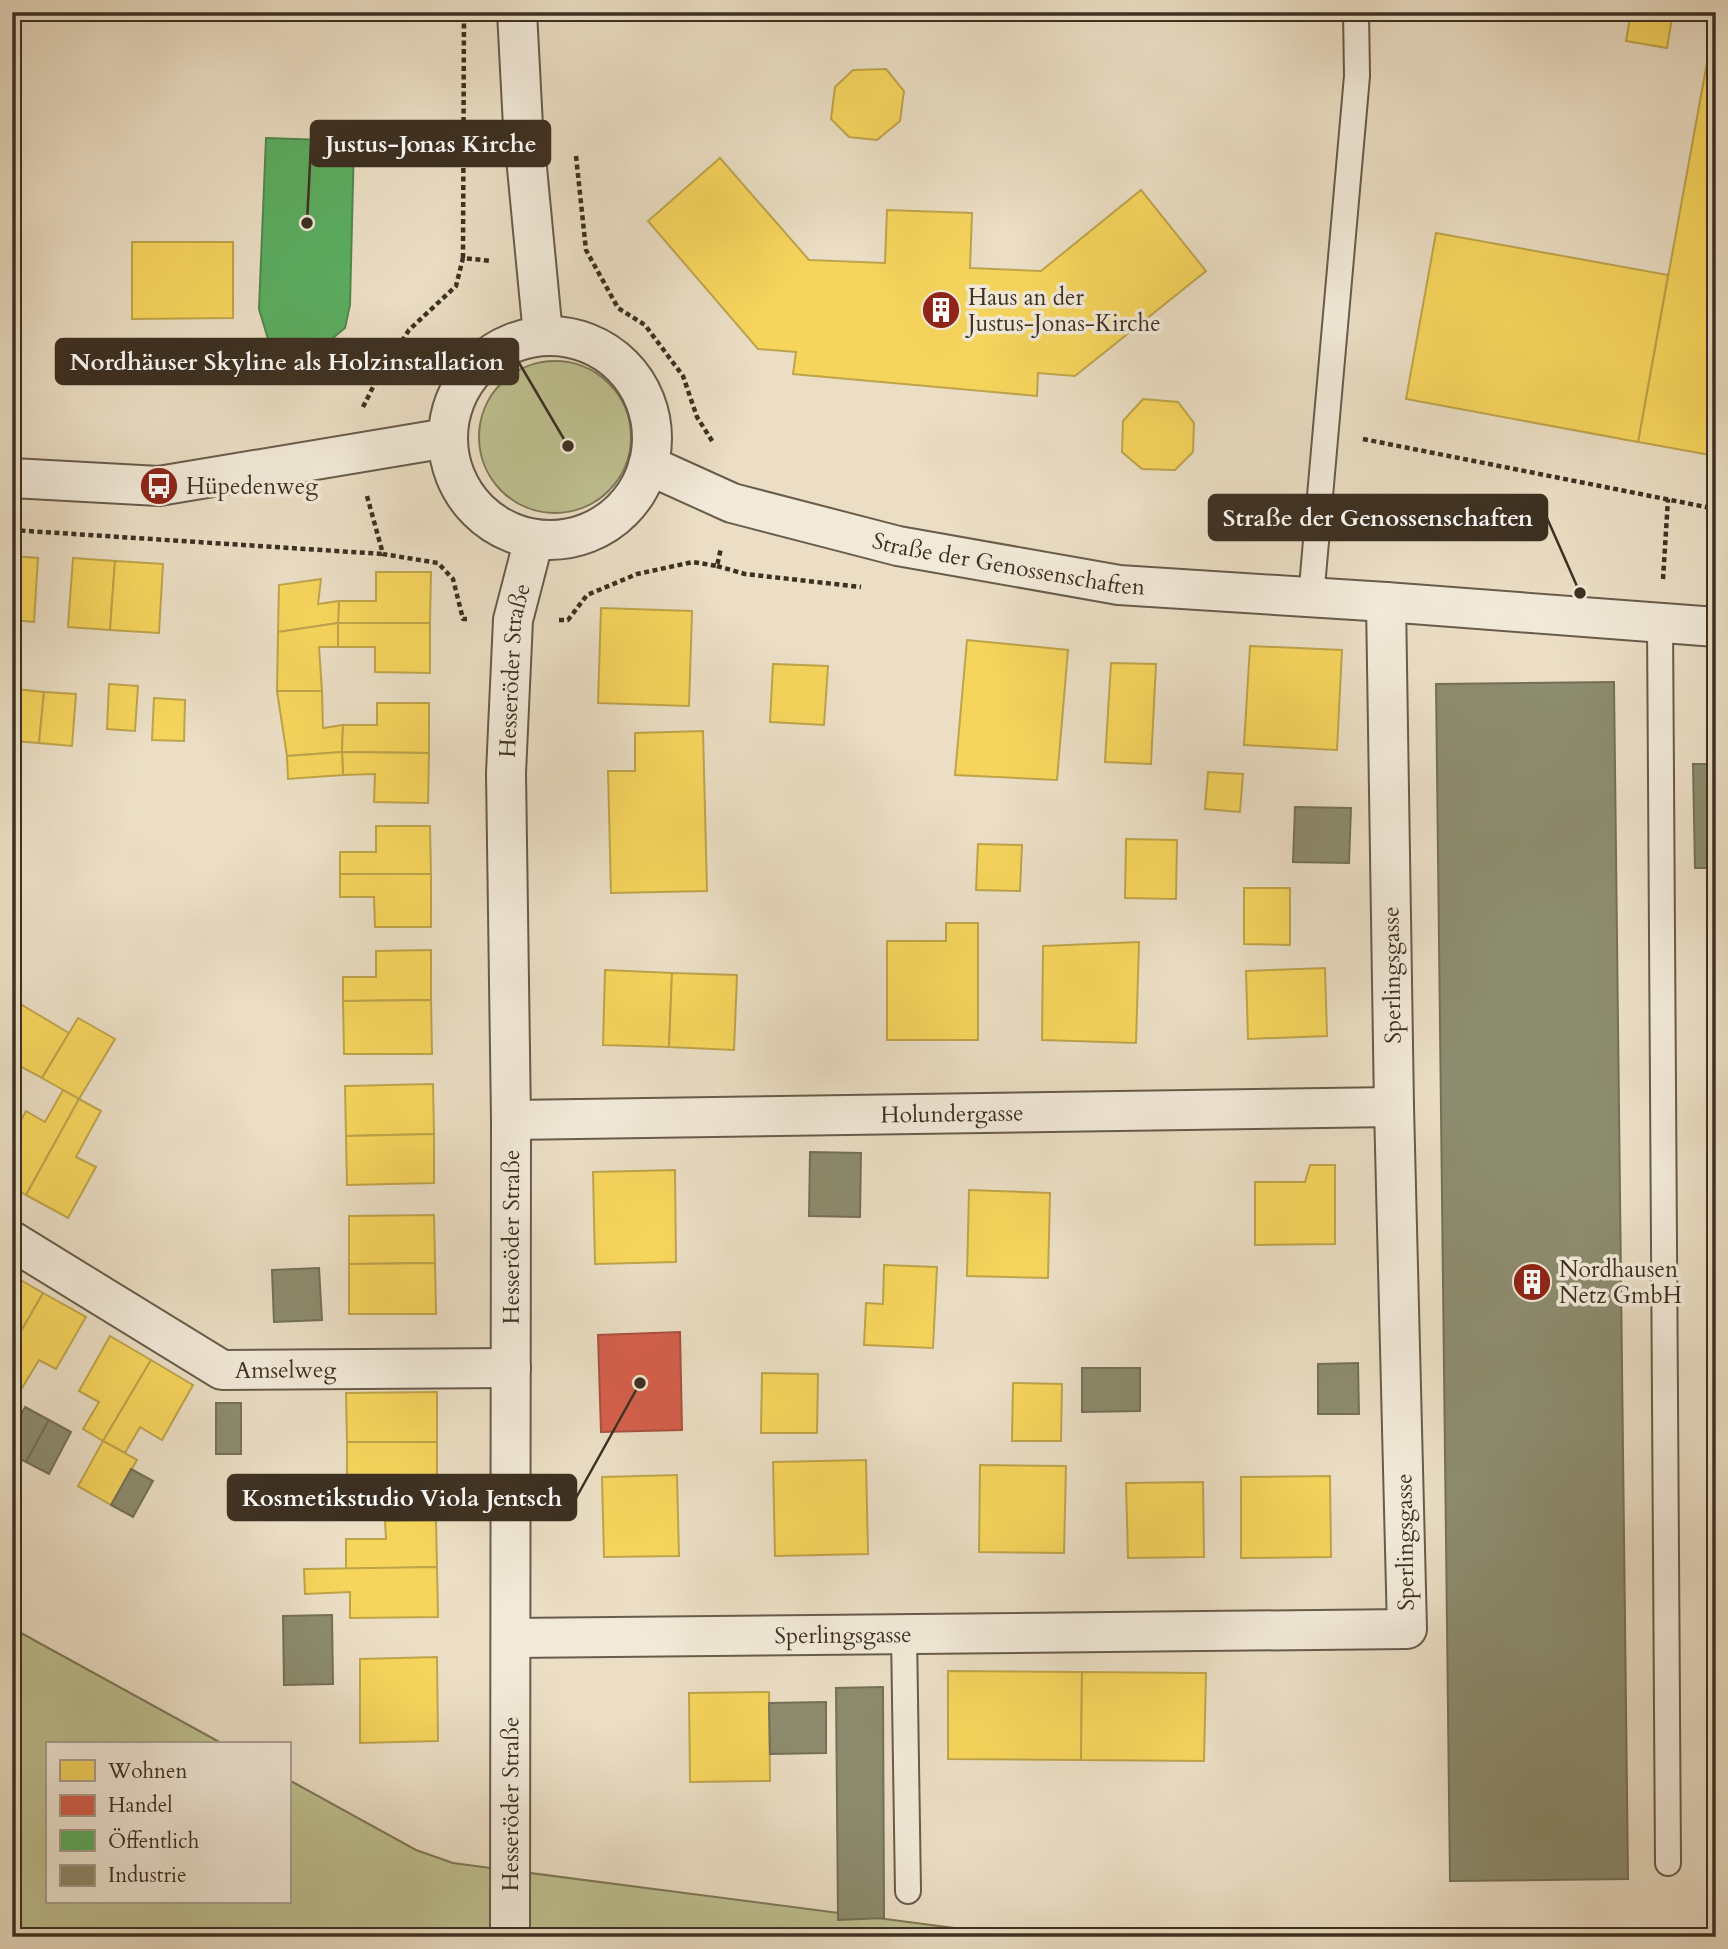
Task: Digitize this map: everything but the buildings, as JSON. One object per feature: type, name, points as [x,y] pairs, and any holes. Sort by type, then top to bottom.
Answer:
[{"type":"street","points":[[517,12],[523,126],[543,335]]},
{"type":"street","points":[[543,335],[571,338],[603,350],[635,380],[652,427],[648,465],[638,488],[610,521],[586,534],[551,540],[522,536],[488,520],[461,490],[450,465],[447,438],[454,401],[475,368],[519,340],[543,335]]},
{"type":"street","points":[[12,478],[159,485],[447,438]]},
{"type":"street","name":"Straße der Genossenschaften","points":[[648,465],[732,503],[898,546],[1119,585],[1716,627]]},
{"type":"street","name":"Hesseröder Straße","points":[[510,1937],[511,1120],[506,773],[513,620],[534,539]]},
{"type":"street","name":"Sperlingsgasse","points":[[512,1637],[1407,1629],[1394,1107],[1386,602]]},
{"type":"street","name":"Holundergasse","points":[[511,1120],[1394,1107]]},
{"type":"street","name":"Amselweg","points":[[12,1241],[222,1370],[511,1368]]},
{"type":"lane","points":[[1311,598],[1357,76],[1356,12]]},
{"type":"lane","points":[[1660,623],[1668,1863]]},
{"type":"lane","points":[[904,1634],[908,1891]]},
{"type":"path","points":[[383,554],[368,502],[363,452],[363,405],[409,330],[456,286],[463,258],[464,12]]},
{"type":"path","points":[[12,530],[383,554],[438,563],[453,579],[463,619],[568,620],[587,596],[637,574],[693,562],[717,566],[741,456],[714,444],[698,417],[683,376],[645,325],[618,308],[586,250],[535,260],[493,261],[463,258]]},
{"type":"path","points":[[1326,432],[1716,509]]},
{"type":"path","points":[[1660,623],[1668,499]]},
{"type":"green space","points":[[555,361],[584,367],[609,383],[625,408],[631,437],[625,466],[609,491],[584,507],[555,513],[526,507],[501,491],[485,466],[479,437],[485,408],[501,383],[526,367]]},
{"type":"green space","points":[[12,1628],[219,1742],[46,1742],[46,1904],[290,1904],[290,1781],[416,1850],[453,1863],[993,1933],[1042,1937],[12,1937]]},
{"type":"place","name":"Justus-Jonas Kirche","points":[[307,223]]},
{"type":"place","name":"Haus an der Justus-Jonas-Kirche","points":[[941,310]]},
{"type":"place","name":"Nordhäuser Skyline als Holzinstallation","points":[[568,446]]},
{"type":"place","name":"Hüpedenweg","points":[[159,486]]},
{"type":"place","name":"Straße der Genossenschaften","points":[[1580,593]]},
{"type":"place","name":"Nordhausen Netz GmbH","points":[[1532,1282]]},
{"type":"place","name":"Kosmetikstudio Viola Jentsch","points":[[640,1383]]}]
